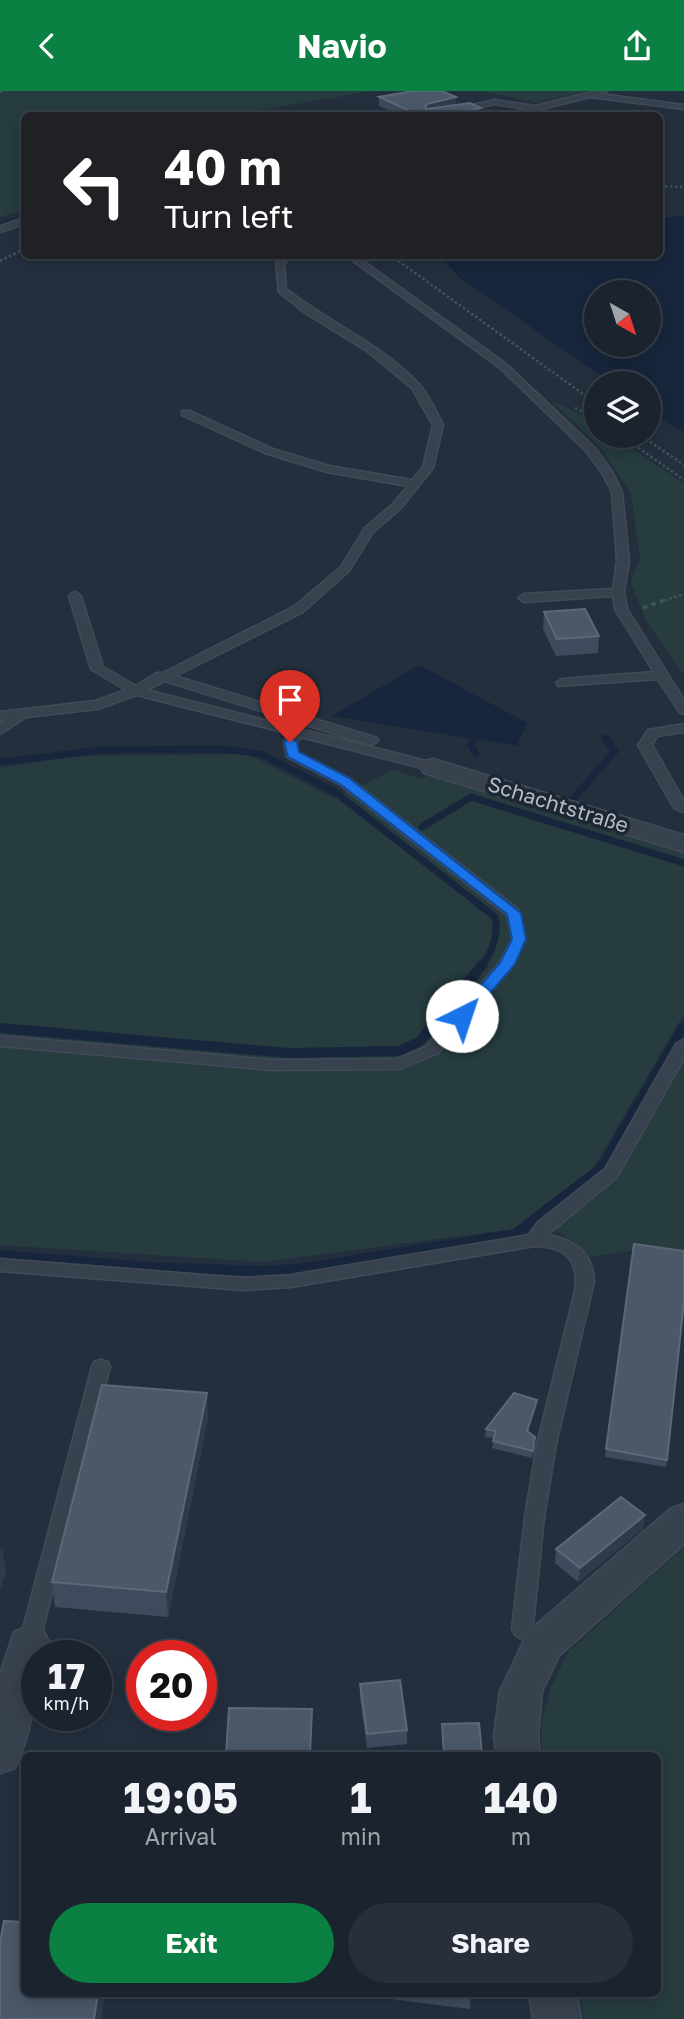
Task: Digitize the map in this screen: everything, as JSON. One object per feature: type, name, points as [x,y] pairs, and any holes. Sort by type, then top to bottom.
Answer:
[{"type":"street","name":"Schachtstraße","points":[[424,764],[684,844]]},
{"type":"street","points":[[518,1752],[516,1736],[521,1692],[544,1644],[684,1520]]},
{"type":"street","points":[[0,1754],[21,1674]]},
{"type":"street","points":[[554,1997],[557,2019]]},
{"type":"lane","points":[[521,112],[603,91]]},
{"type":"lane","points":[[590,94],[684,107]]},
{"type":"lane","points":[[446,112],[495,102],[534,108]]},
{"type":"lane","points":[[0,229],[21,222]]},
{"type":"lane","points":[[0,716],[97,705],[136,691],[161,676],[235,643],[299,609],[345,569],[369,530],[396,507],[428,468],[438,425],[416,386],[370,349],[307,310],[282,290],[281,264],[284,259]]},
{"type":"lane","points":[[355,259],[503,366],[590,449],[606,470],[617,492],[623,561],[618,592],[621,609],[684,710]]},
{"type":"lane","points":[[186,413],[269,451],[327,470],[415,484]]},
{"type":"lane","points":[[524,598],[618,592]]},
{"type":"lane","points":[[75,596],[97,669],[136,691],[424,764]]},
{"type":"lane","points":[[562,683],[663,674]]},
{"type":"lane","points":[[161,676],[365,737],[424,764]]},
{"type":"lane","points":[[0,730],[23,713]]},
{"type":"lane","points":[[684,729],[653,733],[645,745],[681,808],[684,808]]},
{"type":"lane","points":[[0,1041],[272,1065],[399,1064],[432,1050],[507,964],[519,939],[514,913],[344,781],[292,754],[290,742],[299,732]]},
{"type":"lane","points":[[535,1240],[544,1227],[611,1173],[684,1044]]},
{"type":"lane","points":[[0,1265],[243,1284],[291,1282],[535,1240],[553,1240],[572,1250],[584,1266],[584,1286],[557,1390],[530,1541],[522,1629],[544,1644]]},
{"type":"lane","points":[[30,1640],[102,1367]]},
{"type":"path","points":[[0,92],[6,91]]},
{"type":"path","points":[[663,186],[684,187]]},
{"type":"path","points":[[0,261],[21,250]]},
{"type":"path","points":[[396,259],[584,395]]},
{"type":"path","points":[[639,448],[684,480]]},
{"type":"path","points":[[659,448],[684,465]]},
{"type":"path","points":[[621,609],[642,609],[684,594]]},
{"type":"green space","points":[[0,91],[371,91],[250,112],[21,112],[21,211],[0,217]]},
{"type":"green space","points":[[481,91],[586,91],[538,103]]},
{"type":"green space","points":[[552,402],[584,415],[584,432]]},
{"type":"green space","points":[[632,448],[684,484],[684,675],[646,621],[631,582],[640,559],[631,493],[602,449]]},
{"type":"green space","points":[[247,754],[334,798],[394,770],[422,779],[428,773],[684,852],[684,1014],[593,1169],[513,1229],[263,1262],[0,1245],[0,768],[76,756]]},
{"type":"green space","points":[[684,1059],[684,1258],[633,1251],[588,1257],[574,1241],[553,1229],[619,1175]]},
{"type":"green space","points":[[684,1547],[684,2019],[584,2019],[581,1997],[661,1997],[661,1752],[541,1752],[542,1720],[551,1687],[568,1652]]},
{"type":"water","points":[[684,217],[684,432],[661,418],[661,371],[594,371],[459,277],[444,259],[663,259],[663,218]]},
{"type":"water","points":[[419,665],[527,723],[517,746],[332,716]]},
{"type":"building","points":[[413,91],[442,91],[456,97],[427,104],[427,109],[470,103],[481,108],[463,112],[412,112],[379,97]]},
{"type":"building","points":[[585,609],[599,636],[557,639],[544,612]]},
{"type":"building","points":[[634,1244],[684,1251],[684,1301],[667,1460],[606,1449]]},
{"type":"building","points":[[102,1385],[207,1393],[166,1592],[52,1582]]},
{"type":"building","points":[[514,1393],[537,1400],[527,1431],[535,1437],[533,1451],[493,1441],[496,1431],[486,1429]]},
{"type":"building","points":[[621,1497],[645,1515],[580,1568],[556,1549]]},
{"type":"building","points":[[400,1680],[407,1730],[367,1734],[360,1684]]},
{"type":"building","points":[[229,1708],[312,1709],[310,1752],[226,1752]]},
{"type":"building","points":[[479,1723],[482,1752],[444,1752],[442,1724]]},
{"type":"building","points":[[4,1921],[21,1922],[21,1997],[97,1997],[94,2019],[0,2019],[0,1942]]},
{"type":"waterway","points":[[0,225],[21,218]]},
{"type":"waterway","points":[[572,800],[615,751],[605,738]]},
{"type":"waterway","points":[[473,740],[471,745],[476,754]]},
{"type":"waterway","points":[[0,762],[101,750],[224,749],[261,754],[335,792],[495,917],[494,943],[481,966]]},
{"type":"waterway","points":[[422,827],[471,797],[684,863]]},
{"type":"waterway","points":[[0,1028],[289,1053],[399,1051],[419,1042],[483,964]]},
{"type":"waterway","points":[[0,1255],[149,1267],[261,1271],[298,1269],[515,1234],[601,1168],[684,1026]]},
{"type":"route","points":[[290,742],[292,754],[344,781],[514,913],[519,939],[507,964],[462,1016]]}]
